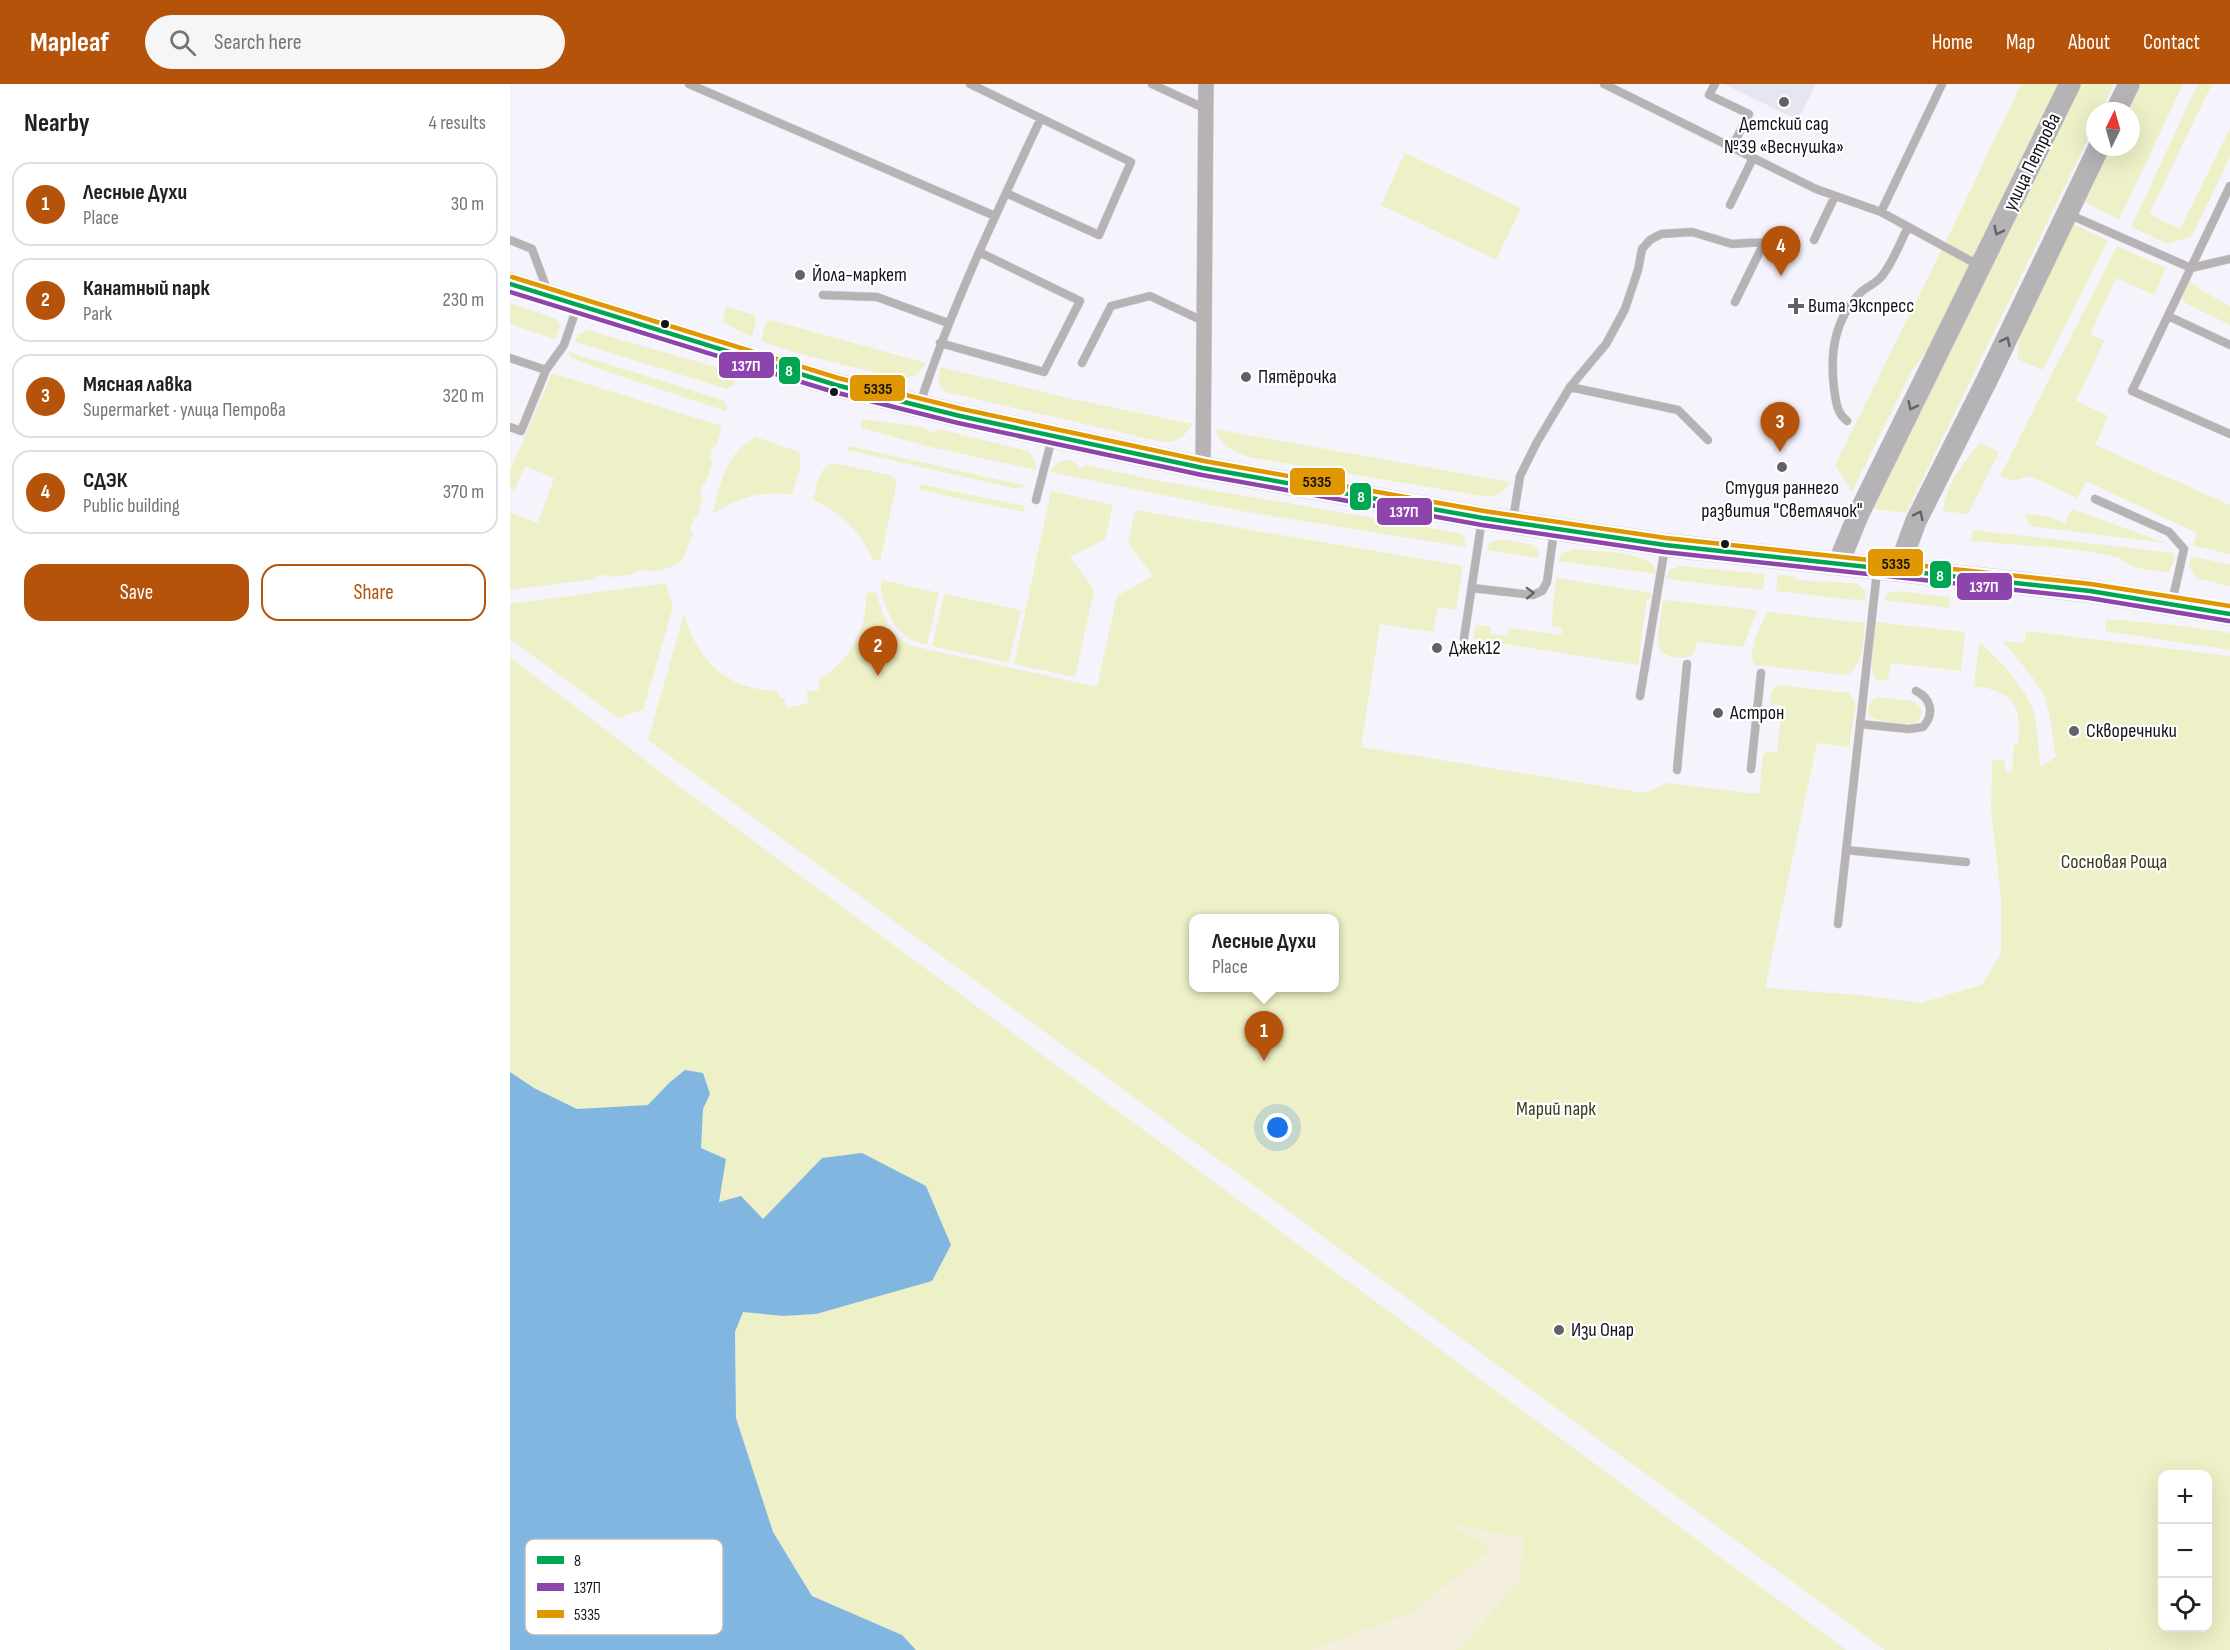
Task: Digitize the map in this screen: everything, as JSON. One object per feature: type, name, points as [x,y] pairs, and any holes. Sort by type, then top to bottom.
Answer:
[{"type":"main road","name":"улица Петрова","points":[[1838,564],[1859,513],[2070,84]]},
{"type":"main road","points":[[2120,102],[2129,84]]},
{"type":"main road","points":[[1888,569],[1916,521],[1987,380],[2095,156]]},
{"type":"main road","points":[[510,284],[836,385],[1052,437],[1203,468],[1512,523],[1665,545],[2090,591],[2230,614]]},
{"type":"street","points":[[1203,468],[1206,84]]},
{"type":"lane","points":[[689,84],[995,216]]},
{"type":"lane","points":[[970,84],[1131,162],[1099,235],[1006,193]]},
{"type":"lane","points":[[1152,84],[1206,109]]},
{"type":"lane","points":[[1604,84],[1815,189],[1881,213],[1980,266]]},
{"type":"lane","points":[[1715,84],[1709,95],[1749,114],[1732,147]]},
{"type":"lane","points":[[1881,213],[1942,84]]},
{"type":"lane","points":[[919,406],[948,323],[1041,118]]},
{"type":"lane","points":[[1730,205],[1753,158]]},
{"type":"lane","points":[[2230,186],[2132,391],[2230,434]]},
{"type":"lane","points":[[1814,240],[1835,196]]},
{"type":"lane","points":[[2067,214],[2191,268],[2230,260]]},
{"type":"lane","points":[[1847,421],[1840,415],[1836,404],[1832,364],[1837,332],[1843,315],[1852,301],[1865,288],[1881,278],[1908,227]]},
{"type":"lane","points":[[1512,523],[1520,476],[1537,442],[1570,387],[1606,344],[1625,309],[1638,270],[1642,249],[1650,240],[1661,234],[1692,232],[1732,244],[1765,241],[1795,247]]},
{"type":"lane","points":[[510,240],[532,249],[550,296]]},
{"type":"lane","points":[[1735,302],[1765,241]]},
{"type":"lane","points":[[940,343],[1044,372],[1080,301],[979,252]]},
{"type":"lane","points":[[823,295],[877,297],[948,323]]},
{"type":"lane","points":[[1082,363],[1111,306],[1150,296],[1203,321]]},
{"type":"lane","points":[[510,427],[521,431],[546,370],[564,345],[578,305]]},
{"type":"lane","points":[[2168,316],[2230,345]]},
{"type":"lane","points":[[510,358],[546,370]]},
{"type":"lane","points":[[1570,387],[1678,410],[1708,440]]},
{"type":"lane","points":[[1036,500],[1052,437]]},
{"type":"lane","points":[[2095,499],[2169,532],[2184,549],[2172,604]]},
{"type":"lane","points":[[1464,638],[1483,518]]},
{"type":"lane","points":[[1472,588],[1533,595],[1542,591],[1547,582],[1554,529]]},
{"type":"lane","points":[[1640,696],[1665,545]]},
{"type":"lane","points":[[1838,924],[1860,724],[1888,569]]},
{"type":"lane","points":[[1677,771],[1687,664]]},
{"type":"lane","points":[[1751,769],[1761,673]]},
{"type":"lane","points":[[1860,724],[1909,729],[1923,726],[1929,718],[1930,706],[1926,697],[1916,691]]},
{"type":"lane","points":[[1846,850],[1966,862]]},
{"type":"shaded area","name":"Детский сад №39 «Веснушка»","points":[[1724,84],[1816,84],[1798,120]]},
{"type":"green space","points":[[2021,84],[2058,84],[1934,340],[1910,374],[1852,492],[1835,465]]},
{"type":"green space","points":[[2080,84],[2114,84],[2105,102],[2086,102],[2086,143],[1906,513],[1873,509]]},
{"type":"green space","points":[[2141,84],[2183,84],[2119,220],[2085,202],[2107,156],[2140,156],[2140,102],[2132,102]]},
{"type":"green space","points":[[2198,84],[2212,84],[2149,214],[2180,229],[2230,128],[2230,157],[2192,236],[2168,244],[2131,227]]},
{"type":"green space","points":[[1405,153],[1521,208],[1496,260],[1381,205]]},
{"type":"green space","points":[[2074,224],[2108,241],[2043,370],[2017,359],[2021,331]]},
{"type":"green space","points":[[2117,246],[2166,268],[2154,295],[2116,278],[2090,334],[2104,341],[2076,401],[2108,416],[2095,445],[2230,505],[2230,554],[2193,546],[2197,533],[2086,481],[2077,498],[2030,476],[2012,481],[2000,476]]},
{"type":"green space","points":[[2188,280],[2230,306],[2230,325],[2185,303],[2181,292]]},
{"type":"green space","points":[[510,303],[556,319],[560,325],[555,339],[510,324]]},
{"type":"green space","points":[[726,307],[755,315],[756,321],[752,337],[722,322]]},
{"type":"green space","points":[[771,320],[926,363],[916,375],[901,379],[797,353],[761,341],[766,322]]},
{"type":"green space","points":[[587,330],[729,371],[737,375],[734,385],[727,389],[575,342],[578,335]]},
{"type":"green space","points":[[569,352],[723,400],[727,407],[726,411],[599,369],[570,357]]},
{"type":"green space","points":[[940,367],[1077,400],[1193,424],[1182,437],[1172,442],[1163,442],[945,392],[939,385]]},
{"type":"green space","points":[[552,373],[722,426],[716,447],[713,447],[710,458],[713,460],[706,483],[703,483],[700,495],[703,496],[697,518],[694,518],[690,531],[693,532],[690,543],[678,563],[666,569],[609,577],[609,575],[596,576],[596,579],[510,590],[510,513],[538,523],[554,478],[525,466],[514,491],[510,488],[510,471]]},
{"type":"green space","points":[[863,419],[926,428],[930,433],[938,429],[1028,451],[1035,460],[1036,470],[935,448],[860,428]]},
{"type":"green space","points":[[1215,429],[1510,482],[1499,494],[1482,496],[1253,458],[1225,445]]},
{"type":"green space","points":[[756,437],[799,452],[801,465],[792,495],[770,494],[750,497],[712,514],[722,480],[731,460],[737,452]]},
{"type":"green space","points":[[1980,443],[1999,452],[1968,514],[1943,511],[1952,483]]},
{"type":"green space","points":[[850,446],[1027,486],[1017,489],[847,450]]},
{"type":"green space","points":[[1066,460],[1075,462],[1079,469],[1086,465],[1154,480],[1460,533],[1464,537],[1466,547],[1241,511],[1050,472],[1056,464]]},
{"type":"green space","points":[[832,463],[890,475],[897,481],[880,561],[873,560],[862,540],[849,524],[832,510],[813,500],[821,474]]},
{"type":"green space","points":[[920,484],[1024,506],[1025,510],[1023,512],[920,490]]},
{"type":"green space","points":[[1051,491],[1113,505],[1105,539],[1070,557],[1094,590],[1075,677],[1014,664]]},
{"type":"green space","points":[[2072,509],[2166,543],[2030,526],[2024,514],[2048,516],[2065,523]]},
{"type":"green space","points":[[1135,510],[1463,566],[1456,610],[1438,607],[1433,632],[1380,624],[1361,747],[1644,793],[1666,783],[1759,794],[1763,756],[1766,751],[1777,752],[1782,706],[1771,703],[1772,690],[1779,685],[1849,693],[1856,705],[1849,747],[1817,743],[1765,988],[1859,995],[1920,1003],[1982,985],[2001,953],[2001,898],[1991,809],[1992,759],[2005,761],[2005,771],[2012,772],[2014,744],[2018,744],[2019,731],[2016,710],[2007,696],[1988,688],[1974,686],[1979,642],[2009,672],[2023,690],[2032,707],[2036,721],[2041,767],[2056,757],[2044,695],[2003,641],[2025,643],[2026,631],[2230,656],[2230,1650],[2111,1650],[2110,1648],[2109,1650],[1885,1650],[648,740],[684,614],[697,646],[717,670],[743,685],[777,691],[781,698],[784,698],[786,708],[808,703],[807,692],[818,690],[820,679],[840,663],[848,653],[864,619],[866,593],[876,592],[884,616],[892,630],[912,646],[1097,687],[1117,596],[1153,576],[1128,543]]},
{"type":"green space","points":[[1973,530],[2174,553],[2174,561],[2168,573],[2133,567],[2118,557],[2073,549],[1971,541]]},
{"type":"green space","points":[[1500,539],[1530,544],[1538,550],[1539,558],[1486,550],[1490,543]]},
{"type":"green space","points":[[1573,549],[1634,556],[1651,563],[1656,574],[1558,561],[1562,554]]},
{"type":"green space","points":[[2191,556],[2230,565],[2230,586],[2198,579],[2189,567]]},
{"type":"green space","points":[[1679,566],[1765,574],[1763,590],[1666,579],[1669,571]]},
{"type":"green space","points":[[1778,575],[1792,576],[1796,580],[1856,583],[1865,591],[1866,601],[1776,591]]},
{"type":"green space","points":[[1556,578],[1652,593],[1651,599],[1647,599],[1638,665],[1473,639],[1476,625],[1491,626],[1490,633],[1508,636],[1509,628],[1561,635],[1562,628],[1551,626]]},
{"type":"green space","points":[[882,580],[939,593],[927,645],[911,640],[895,625],[882,595]]},
{"type":"green space","points":[[666,583],[673,607],[643,710],[618,718],[510,639],[510,604]]},
{"type":"green space","points":[[1896,591],[1950,597],[1949,608],[1883,600],[1888,593]]},
{"type":"green space","points":[[944,594],[1021,610],[1009,663],[932,646]]},
{"type":"green space","points":[[1663,600],[1757,610],[1743,647],[1697,642],[1692,655],[1679,658],[1668,656],[1659,647]]},
{"type":"green space","points":[[1767,612],[1865,623],[1858,664],[1849,674],[1844,675],[1755,665],[1753,646]]},
{"type":"green space","points":[[2107,619],[2230,633],[2230,650],[2105,631]]},
{"type":"green space","points":[[1876,622],[1965,632],[1961,671],[1891,663],[1888,680],[1878,681],[1872,670]]},
{"type":"green space","points":[[510,657],[671,780],[1846,1650],[916,1650],[902,1635],[812,1596],[773,1532],[736,1418],[735,1332],[743,1311],[783,1316],[816,1314],[822,1158],[763,1219],[719,1203],[726,1159],[701,1148],[703,1109],[710,1094],[669,1083],[648,1105],[577,1109],[534,1088],[510,1072]]},
{"type":"green space","points":[[1877,697],[1913,701],[1921,708],[1920,719],[1913,723],[1900,723],[1872,717],[1869,715],[1868,708],[1871,701]]},
{"type":"sand","points":[[1447,1523],[1524,1539],[1519,1581],[1469,1640],[1456,1650],[1310,1650],[1412,1612],[1491,1549]]},
{"type":"water","points":[[685,1070],[703,1073],[710,1094],[703,1109],[701,1148],[726,1159],[719,1202],[741,1196],[763,1219],[822,1158],[862,1153],[926,1186],[951,1245],[932,1281],[816,1314],[783,1316],[743,1312],[735,1332],[736,1418],[773,1532],[812,1596],[902,1635],[916,1650],[510,1650],[510,1072],[534,1088],[577,1109],[648,1105]]},
{"type":"transit line","name":"5335","points":[[512,277],[838,378],[962,409],[1204,461],[1484,511],[1666,538],[2091,584],[2230,606]]},
{"type":"transit line","name":"8","points":[[510,284],[836,385],[960,416],[1203,468],[1483,518],[1665,545],[2090,591],[2230,614]]},
{"type":"transit line","name":"137П","points":[[510,292],[834,392],[958,423],[1202,475],[1482,525],[1664,552],[2089,598],[2229,621]]},
{"type":"place","name":"Детский сад №39 «Веснушка»","points":[[1784,102]]},
{"type":"place","name":"Йола-маркет","points":[[800,275]]},
{"type":"place","name":"СДЭК","points":[[1781,276]]},
{"type":"place","name":"Вита Экспресс","points":[[1796,306]]},
{"type":"place","name":"Пятёрочка","points":[[1246,377]]},
{"type":"place","name":"Мясная лавка","points":[[1780,452]]},
{"type":"place","name":"Студия раннего развития \"Светлячок\"","points":[[1782,467]]},
{"type":"place","name":"Джек12","points":[[1437,648]]},
{"type":"place","name":"Канатный парк","points":[[878,676]]},
{"type":"place","name":"Астрон","points":[[1718,713]]},
{"type":"place","name":"Скворечники","points":[[2074,731]]},
{"type":"place","name":"Лесные Духи","points":[[1264,1061]]},
{"type":"place","name":"Изи Онар","points":[[1559,1330]]},
{"type":"park label","name":"Сосновая Роща","points":[[2114,862]]},
{"type":"park label","name":"Марий парк","points":[[1556,1109]]}]
